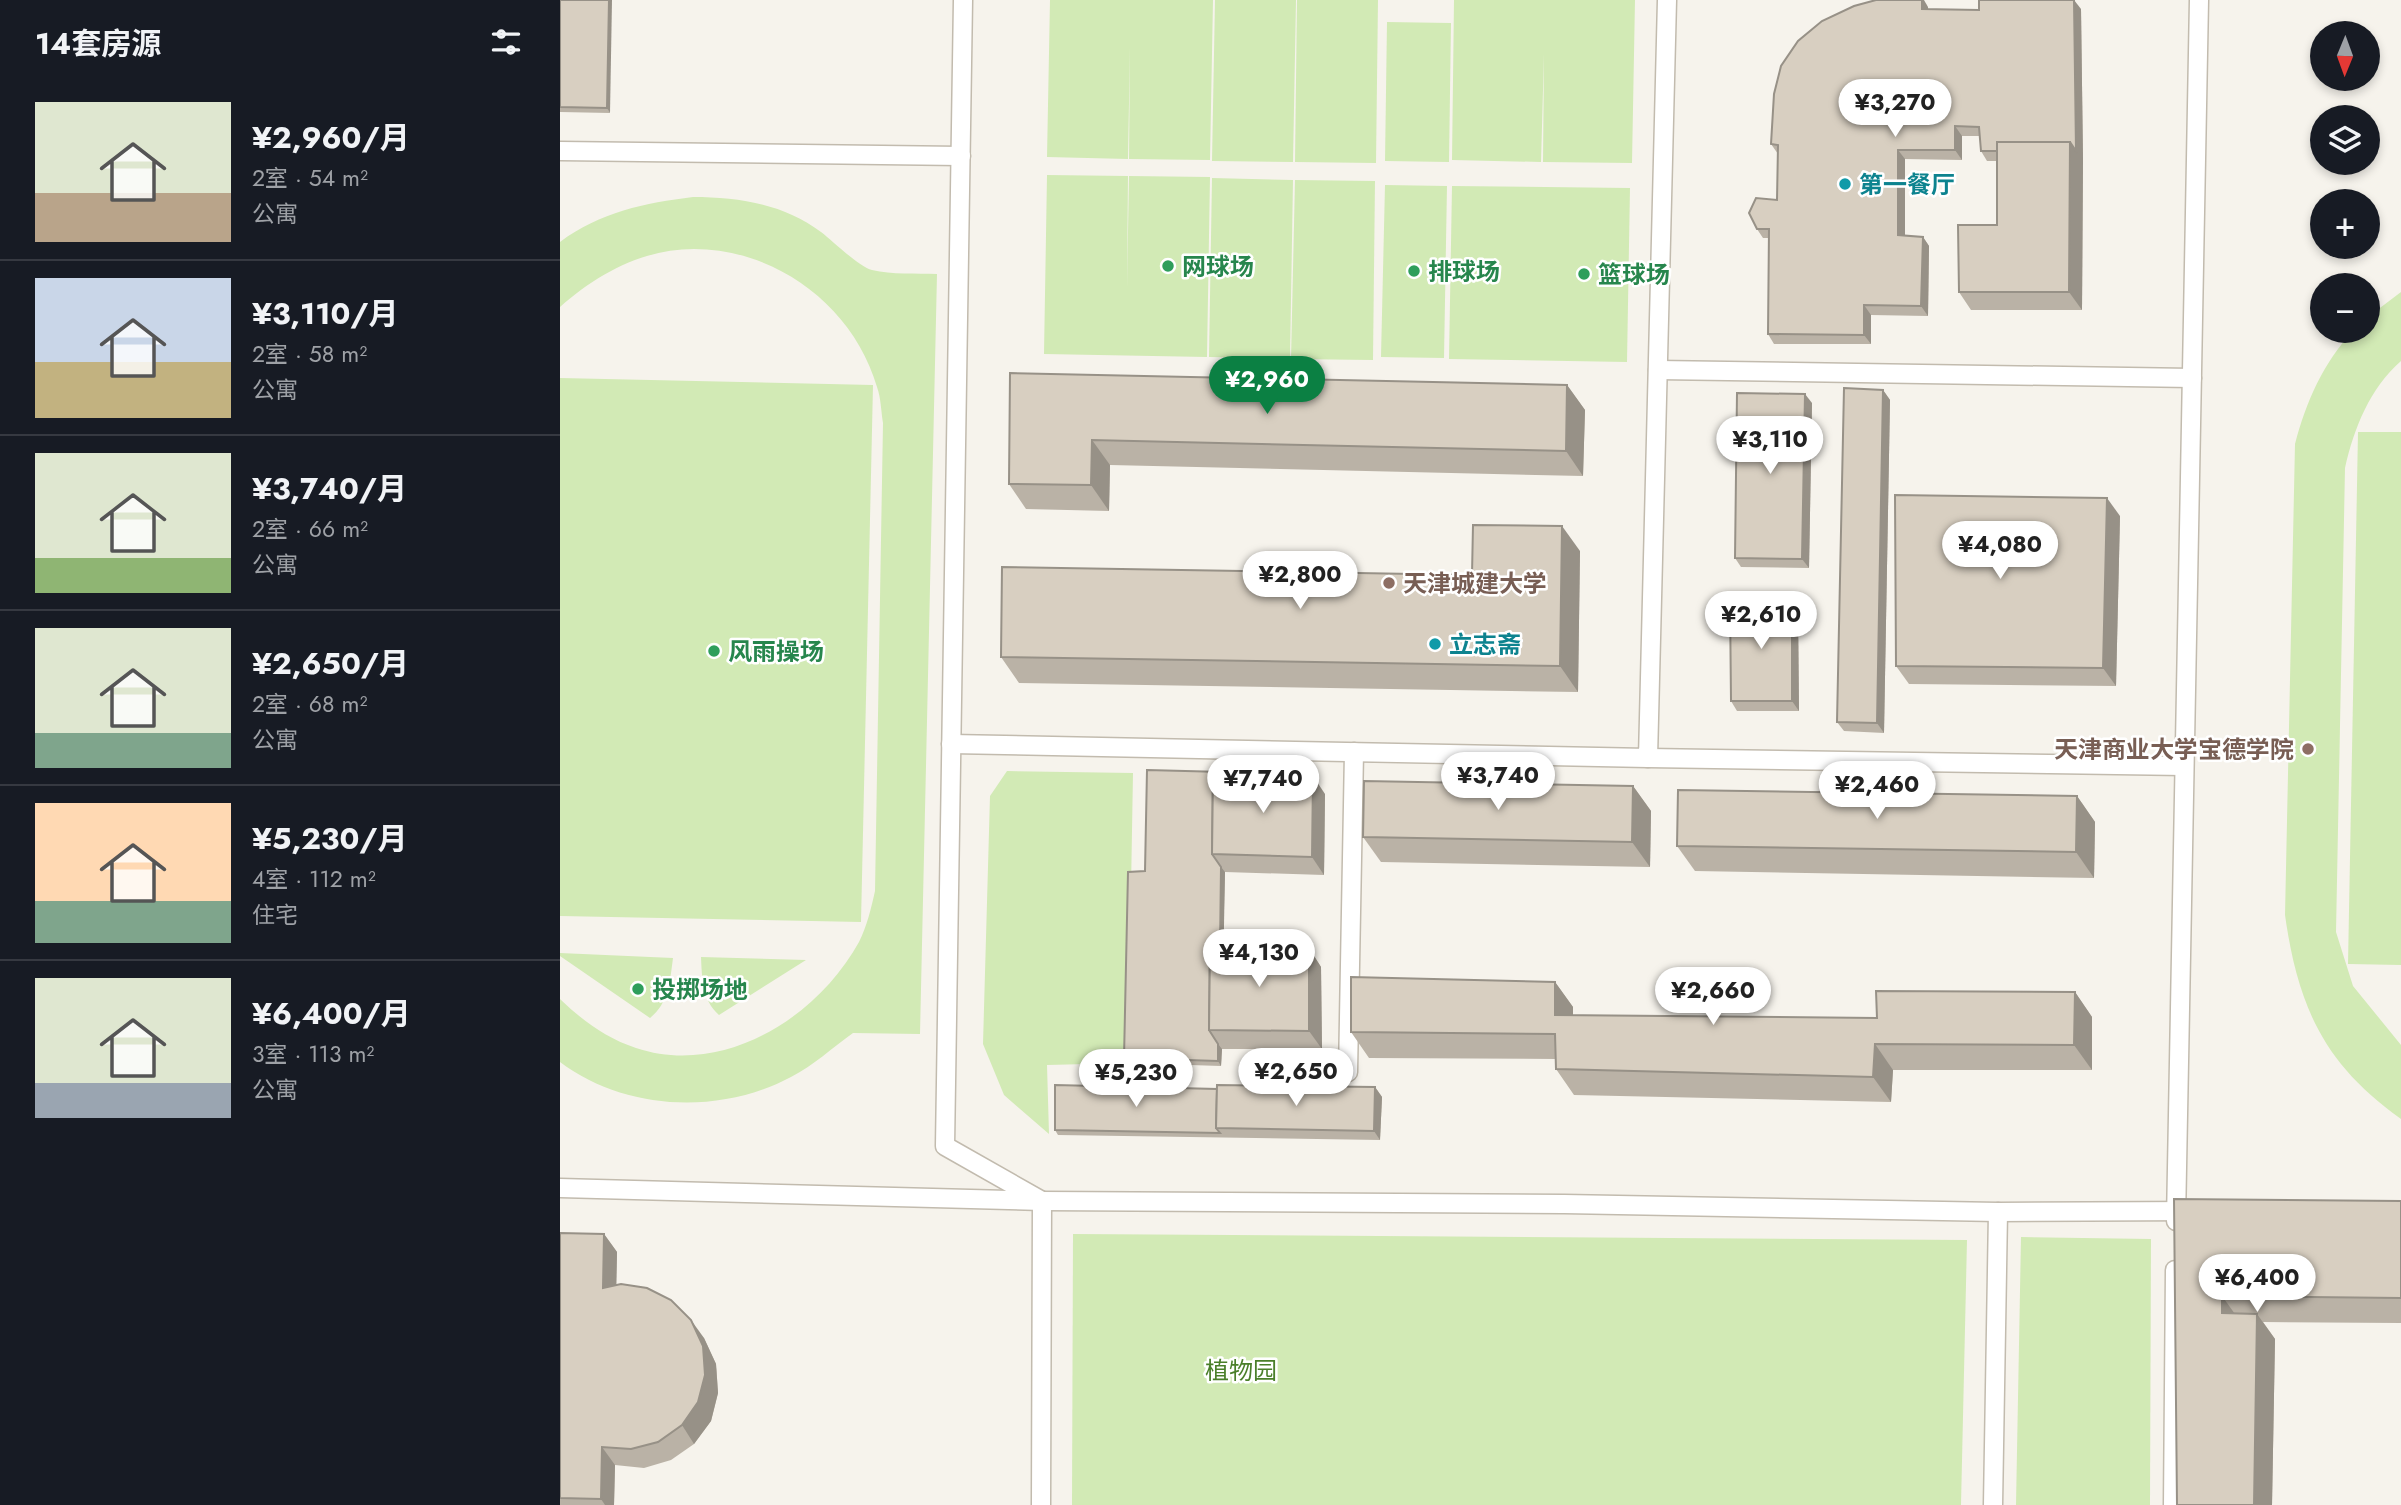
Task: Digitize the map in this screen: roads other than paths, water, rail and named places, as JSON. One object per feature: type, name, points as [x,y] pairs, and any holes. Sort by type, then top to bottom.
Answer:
[{"type":"lane","points":[[963,0],[945,1146],[1042,1201]]},
{"type":"lane","points":[[1648,758],[1667,0]]},
{"type":"lane","points":[[2173,1505],[2175,1244],[2199,0]]},
{"type":"lane","points":[[560,151],[961,156]]},
{"type":"lane","points":[[1658,370],[2192,378]]},
{"type":"lane","points":[[951,744],[2184,766]]},
{"type":"lane","points":[[1348,1072],[1354,752]]},
{"type":"lane","points":[[560,1188],[1042,1201],[1538,1204],[1998,1212],[2215,1211]]},
{"type":"lane","points":[[1041,1505],[1042,1201]]},
{"type":"lane","points":[[1993,1505],[1998,1212]]},
{"type":"place","name":"第一餐厅","points":[[1845,184]]},
{"type":"place","name":"网球场","points":[[1168,266]]},
{"type":"place","name":"排球场","points":[[1414,271]]},
{"type":"place","name":"篮球场","points":[[1584,274]]},
{"type":"place","name":"天津城建大学","points":[[1389,583]]},
{"type":"place","name":"立志斋","points":[[1435,644]]},
{"type":"place","name":"风雨操场","points":[[714,651]]},
{"type":"place","name":"天津商业大学宝德学院","points":[[2308,749]]},
{"type":"place","name":"投掷场地","points":[[638,989]]},
{"type":"park label","name":"植物园","points":[[1241,1370]]}]
